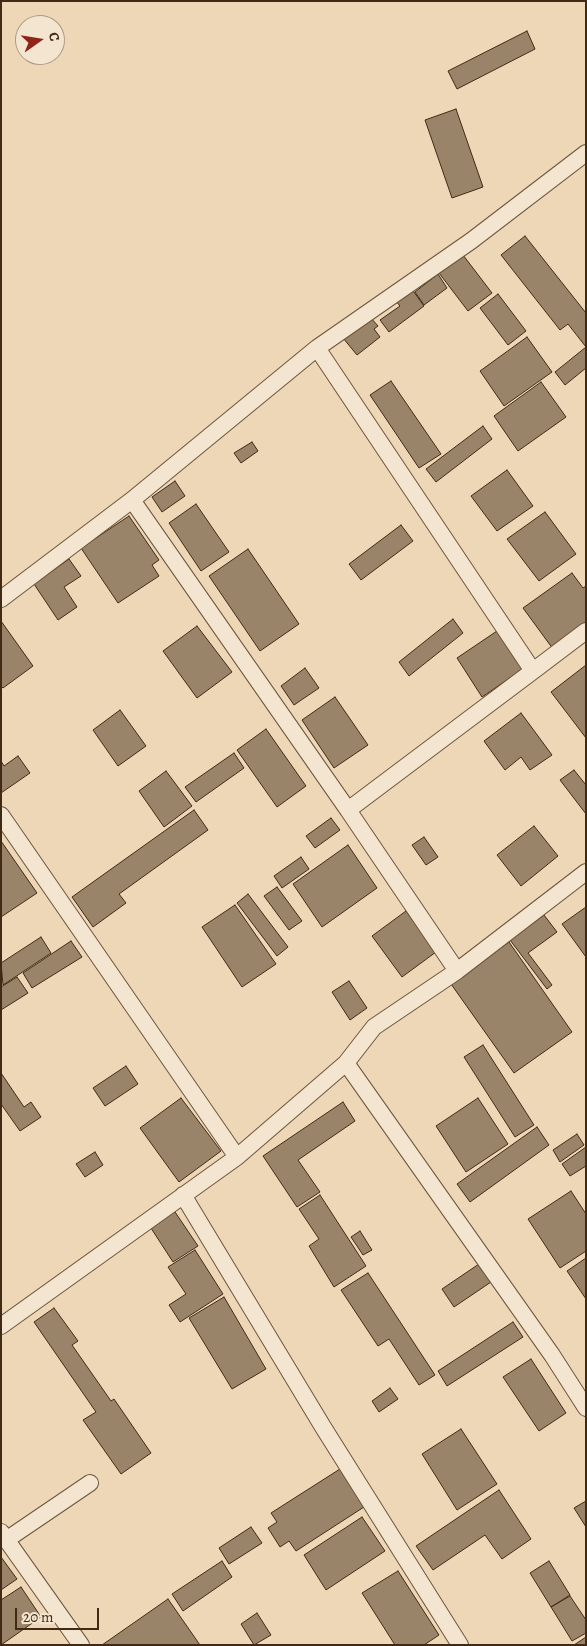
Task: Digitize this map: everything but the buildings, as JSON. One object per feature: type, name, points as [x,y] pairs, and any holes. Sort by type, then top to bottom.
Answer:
[{"type":"lane","points":[[1,599],[132,500],[317,348],[471,241],[586,153]]},
{"type":"lane","points":[[317,348],[533,671]]},
{"type":"lane","points":[[132,500],[457,970]]},
{"type":"lane","points":[[348,810],[586,631]]},
{"type":"lane","points":[[1,815],[237,1157]]},
{"type":"lane","points":[[1,1326],[237,1157],[346,1063],[374,1027],[457,970],[586,873]]},
{"type":"lane","points":[[346,1063],[552,1355],[586,1408]]},
{"type":"lane","points":[[183,1195],[323,1427],[460,1645]]},
{"type":"lane","points":[[81,1645],[4,1536],[90,1483]]}]
